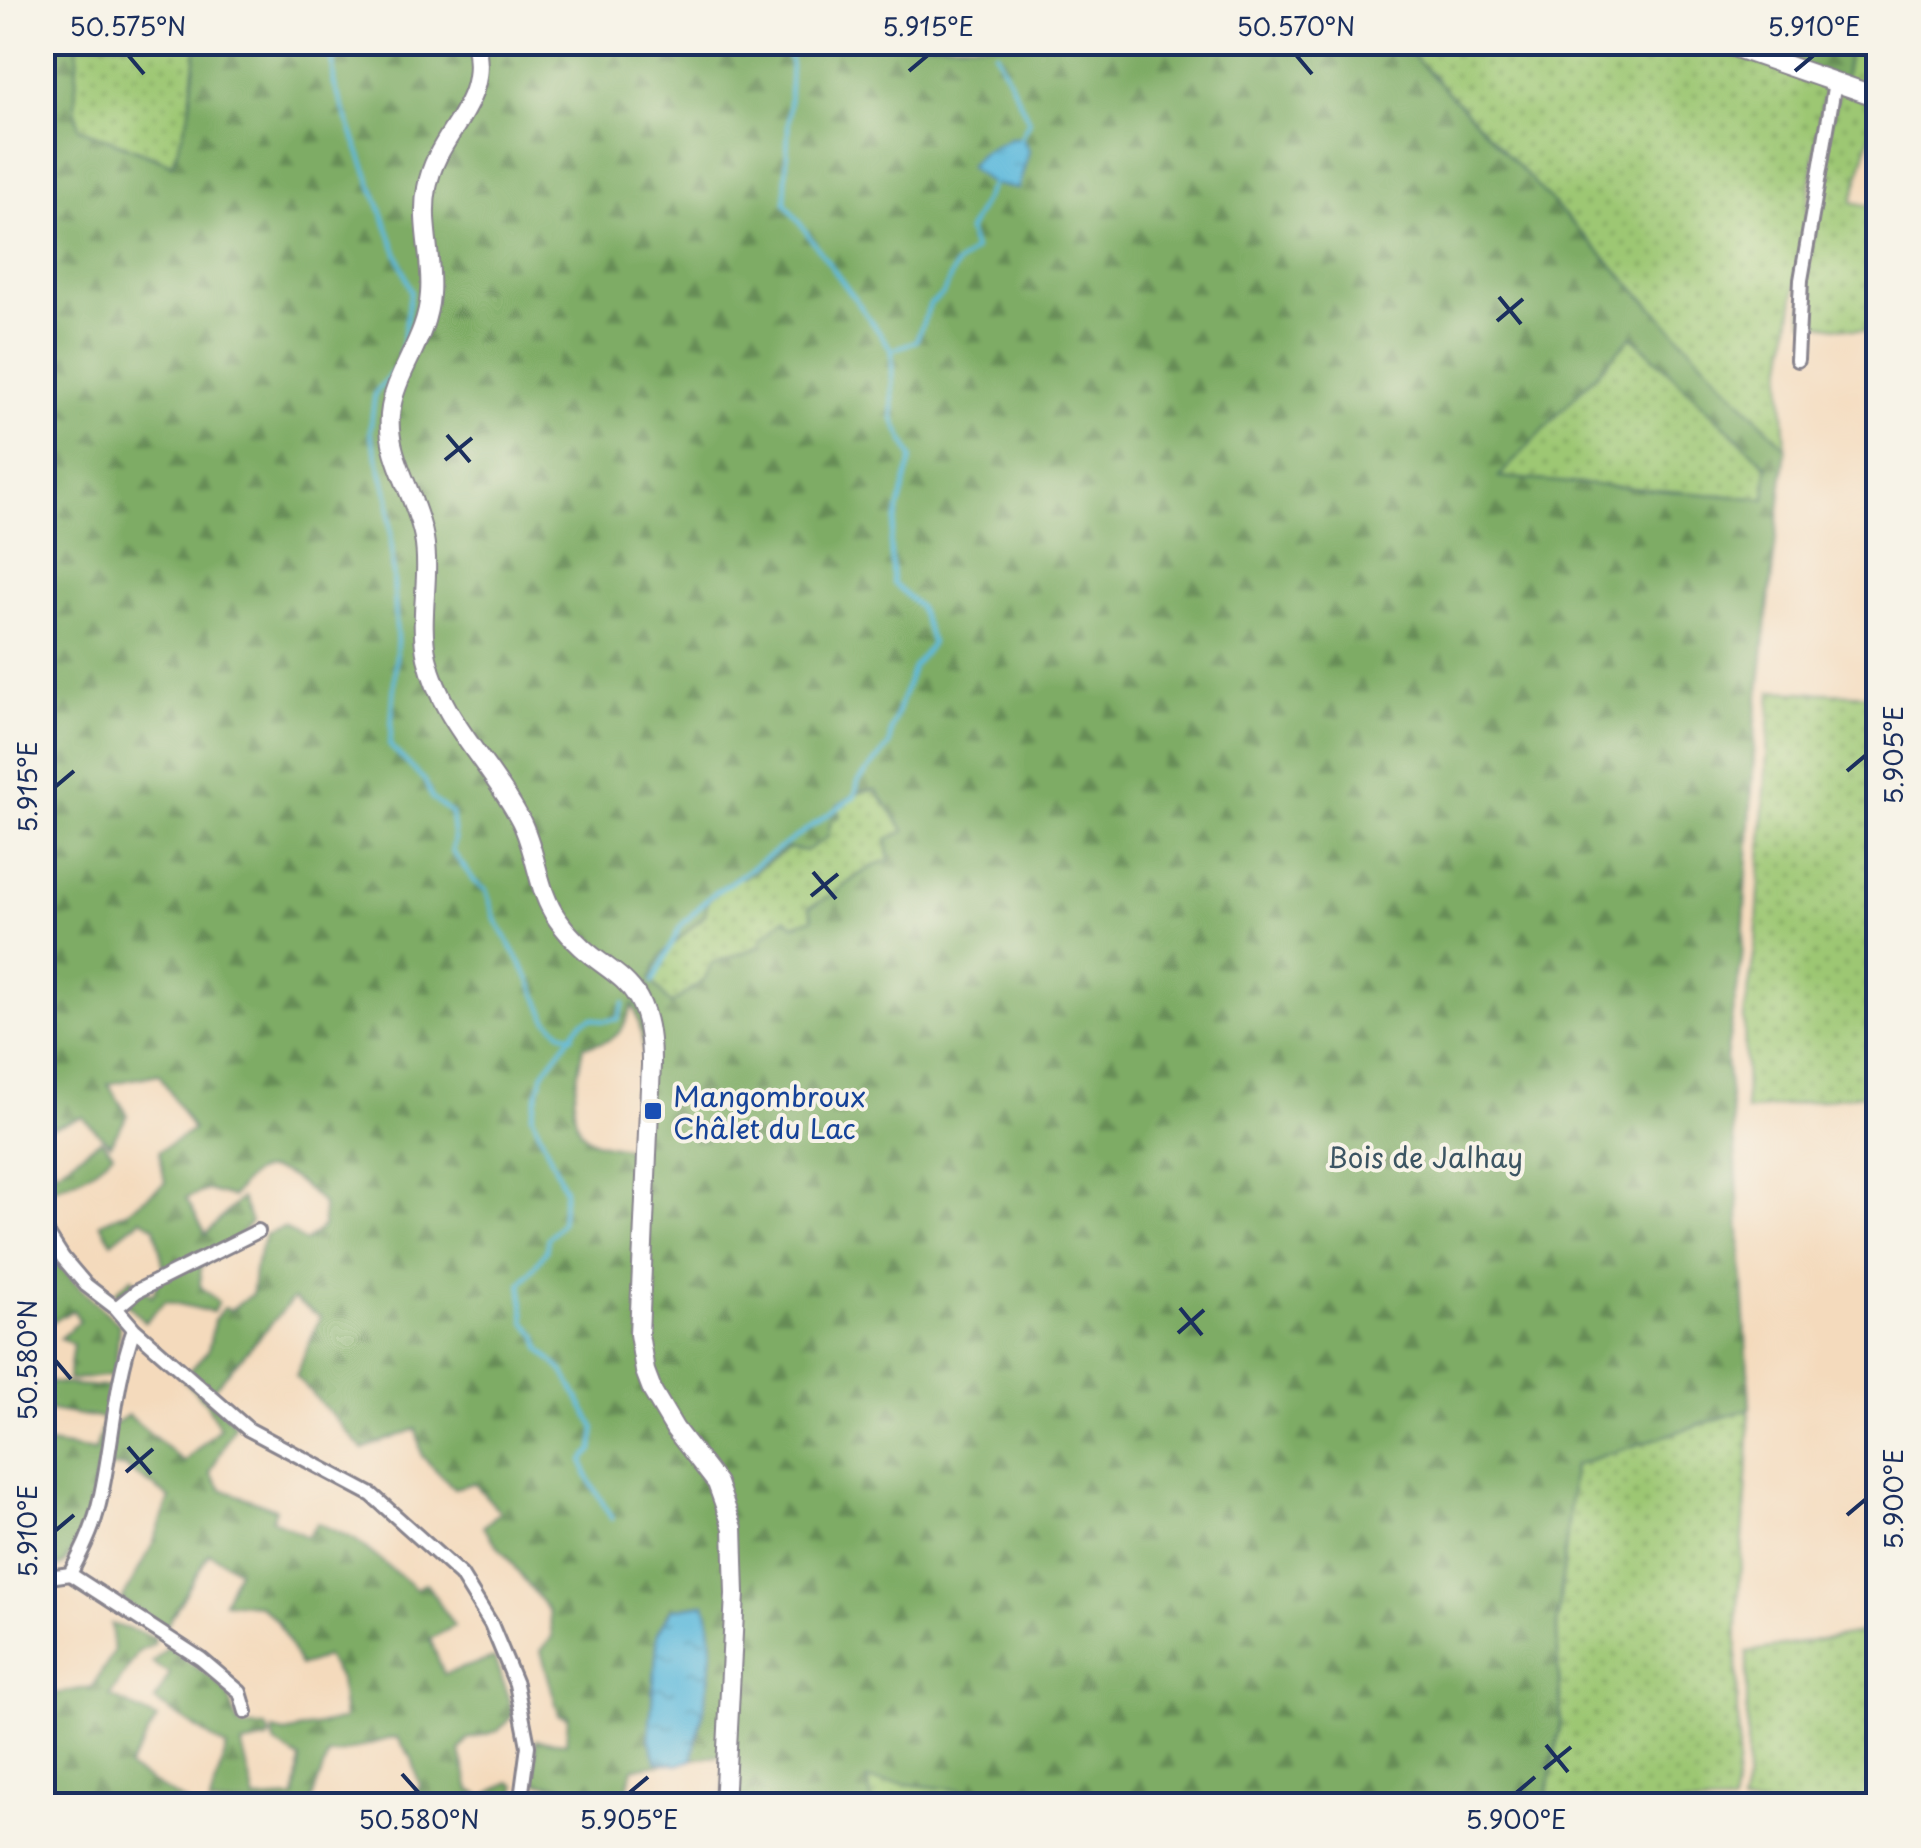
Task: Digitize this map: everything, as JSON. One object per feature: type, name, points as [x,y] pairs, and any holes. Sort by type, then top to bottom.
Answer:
[{"type":"main road","points":[[475,42],[480,70],[475,94],[438,153],[427,186],[424,211],[430,275],[428,312],[422,335],[394,394],[390,436],[425,541],[425,647],[447,712],[520,821],[551,910],[576,940],[625,980],[638,996],[648,1020],[651,1064],[639,1334],[653,1392],[717,1482],[733,1528],[735,1594],[724,1806]]},
{"type":"main road","points":[[1719,42],[1878,96]]},
{"type":"street","points":[[1798,360],[1801,280],[1835,82]]},
{"type":"street","points":[[42,1225],[86,1285],[248,1428],[372,1495],[461,1576],[491,1624],[516,1684],[528,1746],[524,1806]]},
{"type":"street","points":[[116,1308],[137,1291],[258,1232]]},
{"type":"street","points":[[70,1574],[90,1536],[98,1510],[123,1360],[134,1330]]},
{"type":"street","points":[[42,1578],[70,1574],[202,1659],[240,1692],[246,1712]]},
{"type":"green space","name":"Bois de Jalhay","points":[[43,43],[78,43],[75,106],[79,128],[172,164],[189,114],[197,43],[1401,43],[1786,448],[1756,718],[1742,959],[1726,1058],[1750,1406],[1574,1465],[1557,1628],[1561,1722],[1545,1805],[1114,1806],[867,1780],[873,1805],[725,1805],[724,1755],[692,1759],[711,1661],[704,1604],[672,1609],[658,1633],[656,1760],[667,1763],[633,1768],[623,1805],[569,1805],[570,1788],[533,1782],[536,1740],[566,1743],[568,1717],[559,1715],[541,1651],[552,1637],[549,1611],[483,1527],[500,1512],[474,1483],[454,1488],[422,1456],[416,1429],[363,1449],[296,1376],[320,1317],[293,1299],[207,1396],[235,1424],[210,1473],[221,1489],[276,1509],[272,1519],[307,1537],[317,1523],[354,1539],[416,1589],[426,1583],[454,1626],[430,1639],[444,1674],[494,1658],[514,1714],[498,1731],[468,1739],[460,1752],[470,1790],[483,1796],[510,1782],[516,1786],[514,1805],[405,1805],[420,1786],[412,1758],[397,1737],[328,1755],[310,1805],[209,1805],[227,1748],[155,1701],[170,1673],[152,1663],[169,1646],[225,1691],[241,1727],[266,1727],[268,1740],[242,1745],[255,1800],[295,1798],[300,1759],[274,1743],[273,1730],[285,1733],[344,1719],[340,1680],[326,1657],[300,1666],[277,1621],[259,1605],[224,1602],[238,1570],[209,1553],[166,1627],[122,1600],[153,1544],[170,1498],[124,1467],[98,1468],[85,1528],[64,1565],[43,1571],[49,1530],[43,1527],[42,1443],[95,1451],[103,1424],[116,1423],[128,1415],[184,1462],[220,1428],[205,1401],[182,1379],[208,1351],[214,1320],[224,1308],[231,1310],[252,1294],[254,1270],[265,1235],[284,1228],[305,1242],[323,1227],[323,1204],[292,1178],[273,1170],[254,1173],[232,1197],[207,1190],[186,1198],[206,1234],[241,1198],[251,1222],[218,1257],[201,1266],[200,1286],[218,1302],[213,1312],[165,1301],[145,1322],[115,1292],[132,1278],[152,1296],[164,1268],[155,1227],[141,1219],[112,1242],[100,1223],[128,1211],[165,1183],[159,1151],[193,1130],[159,1074],[108,1084],[128,1115],[110,1144],[82,1117],[43,1130]],"holes":[[[1632,336],[1767,466],[1765,499],[1499,477]],[[876,790],[905,831],[887,839],[889,860],[809,907],[813,918],[794,925],[785,918],[761,938],[761,946],[712,963],[704,980],[671,1004],[650,979],[662,954],[705,915],[708,900],[737,876],[744,878],[787,848],[806,851],[828,837],[831,821],[840,816],[838,805],[862,791]],[[633,1004],[644,1057],[637,1150],[596,1142],[585,1135],[575,1113],[583,1046],[611,1039],[621,1030]]]},
{"type":"green space","points":[[78,43],[197,43],[189,114],[173,164],[79,128],[75,106]]},
{"type":"green space","points":[[1401,43],[1699,43],[1825,85],[1782,379],[1786,448]]},
{"type":"green space","points":[[1738,43],[1850,43],[1844,79]]},
{"type":"green space","points":[[1851,43],[1878,43],[1878,87],[1844,79]]},
{"type":"green space","points":[[1840,90],[1878,106],[1852,202],[1878,208],[1878,333],[1804,322],[1802,313],[1829,125]]},
{"type":"green space","points":[[1632,336],[1767,466],[1766,499],[1498,477]]},
{"type":"green space","points":[[1771,691],[1878,695],[1878,1092],[1746,1111],[1744,1017],[1756,943]]},
{"type":"green space","points":[[876,790],[906,832],[890,860],[868,869],[810,907],[814,918],[742,954],[671,1004],[650,980],[662,954],[705,915],[707,900],[737,876],[744,878],[831,821],[849,798]]},
{"type":"green space","points":[[42,1138],[55,1172],[101,1140],[113,1153],[81,1177],[43,1190]]},
{"type":"green space","points":[[42,1239],[77,1285],[119,1324],[115,1375],[68,1380],[73,1344],[60,1338],[80,1321],[73,1310],[43,1324]]},
{"type":"green space","points":[[42,1382],[114,1388],[111,1420],[43,1409]]},
{"type":"green space","points":[[1749,1409],[1737,1627],[1738,1761],[1732,1805],[1545,1806],[1561,1722],[1557,1628],[1574,1464]]},
{"type":"green space","points":[[111,1624],[155,1637],[153,1645],[139,1651],[110,1696],[157,1719],[128,1768],[190,1805],[43,1805],[43,1696],[92,1687],[114,1652]]},
{"type":"green space","points":[[1878,1630],[1878,1805],[1741,1805],[1747,1778],[1747,1652]]},
{"type":"green space","points":[[866,1780],[1114,1805],[873,1805]]},
{"type":"water","points":[[1010,138],[1022,138],[1029,150],[1018,189],[992,184],[969,167],[980,154]]},
{"type":"water","points":[[705,1604],[712,1642],[711,1662],[692,1760],[678,1765],[656,1761],[649,1737],[658,1633],[672,1609]]},
{"type":"waterway","points":[[332,42],[334,84],[411,290],[400,358]]},
{"type":"waterway","points":[[782,42],[791,60],[785,203],[892,350]]},
{"type":"waterway","points":[[996,52],[1029,121],[1019,142]]},
{"type":"waterway","points":[[653,982],[680,927],[709,897],[855,796],[858,782],[889,746],[913,668],[932,643],[919,607],[893,583],[890,541],[912,458],[893,418],[892,350],[916,341],[930,304],[943,294],[956,265],[974,250],[968,231],[992,184]]},
{"type":"waterway","points":[[397,367],[375,393],[370,432],[389,499],[397,641],[390,746],[425,781],[432,799],[451,813],[452,851],[475,882],[486,890],[495,918],[547,1019],[561,1032],[573,1036]]},
{"type":"waterway","points":[[612,1519],[587,1476],[583,1460],[593,1450],[595,1428],[563,1371],[541,1350],[537,1335],[525,1322],[521,1284],[561,1223],[565,1190],[532,1115],[544,1071],[582,1022],[592,1018],[618,1019],[624,1003]]},
{"type":"place","name":"Mangombroux Châlet du Lac","points":[[653,1111]]}]
